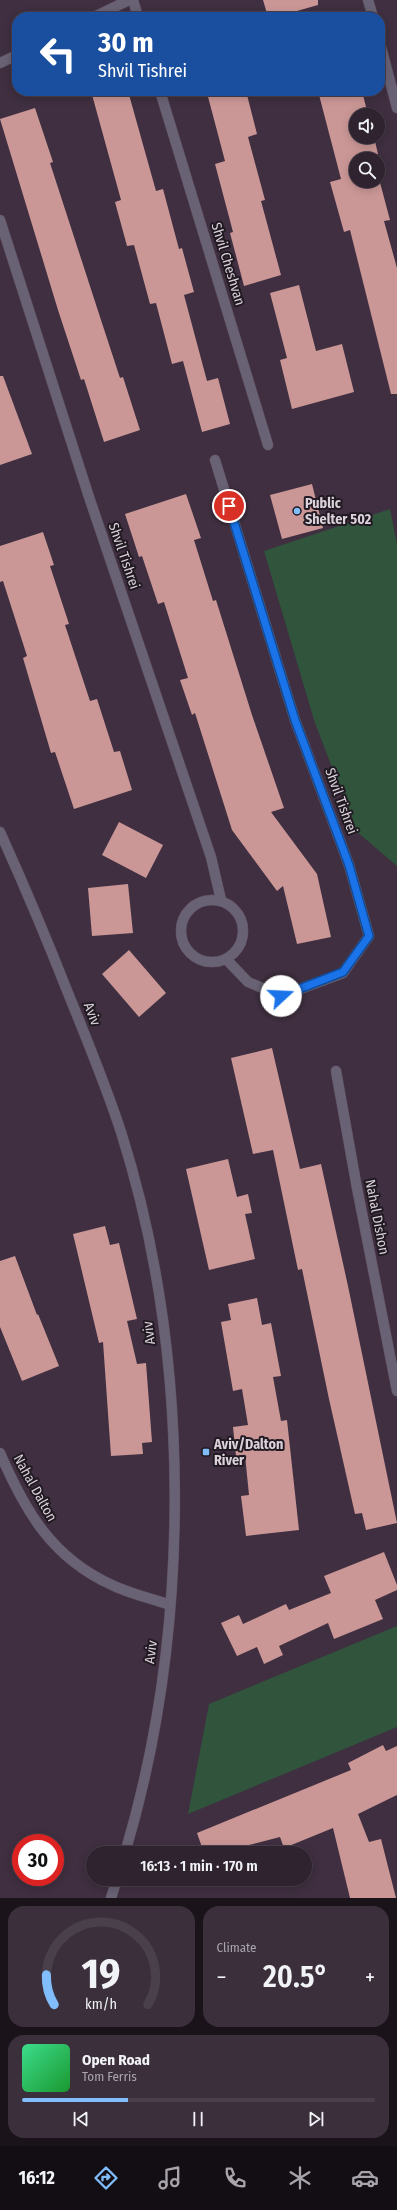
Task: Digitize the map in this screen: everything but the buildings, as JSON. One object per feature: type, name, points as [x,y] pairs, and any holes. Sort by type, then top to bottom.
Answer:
[{"type":"street","points":[[104,12],[129,0]]},
{"type":"street","points":[[133,0],[137,12]]},
{"type":"street","points":[[368,0],[372,12]]},
{"type":"street","points":[[0,63],[12,57]]},
{"type":"street","points":[[385,63],[397,108]]},
{"type":"street","name":"Shvil Cheshvan","points":[[162,96],[268,445]]},
{"type":"street","name":"Shvil Tishrei","points":[[0,220],[92,505],[211,857],[221,900]]},
{"type":"street","name":"Shvil Tishrei","points":[[215,460],[295,720],[349,865],[369,936],[343,972],[281,996],[248,982],[226,959]]},
{"type":"street","name":"Aviv","points":[[0,832],[94,1056],[121,1132],[142,1212],[158,1296],[169,1382],[174,1469],[173,1557],[167,1644],[155,1730],[137,1813],[127,1846]]},
{"type":"street","points":[[221,900],[230,905],[238,913],[243,928],[241,944],[226,959],[216,962],[196,958],[183,943],[180,934],[185,914],[200,901],[221,900]]},
{"type":"street","name":"Nahal Dishon","points":[[336,1071],[357,1188],[397,1391]]},
{"type":"street","name":"Nahal Dalton","points":[[0,1453],[27,1510],[43,1533],[60,1552],[95,1578],[126,1591],[170,1605]]},
{"type":"street","points":[[111,1898],[115,1886]]},
{"type":"green space","points":[[390,509],[397,544],[397,866],[356,831],[314,720],[264,551]]},
{"type":"green space","points":[[397,1626],[397,1727],[188,1814],[209,1704]]},
{"type":"place","name":"Public Shelter 502","points":[[297,511]]},
{"type":"place","name":"Aviv/Dalton River","points":[[206,1452]]},
{"type":"route","points":[[229,506],[295,720],[349,865],[369,936],[343,972],[281,996]]}]
